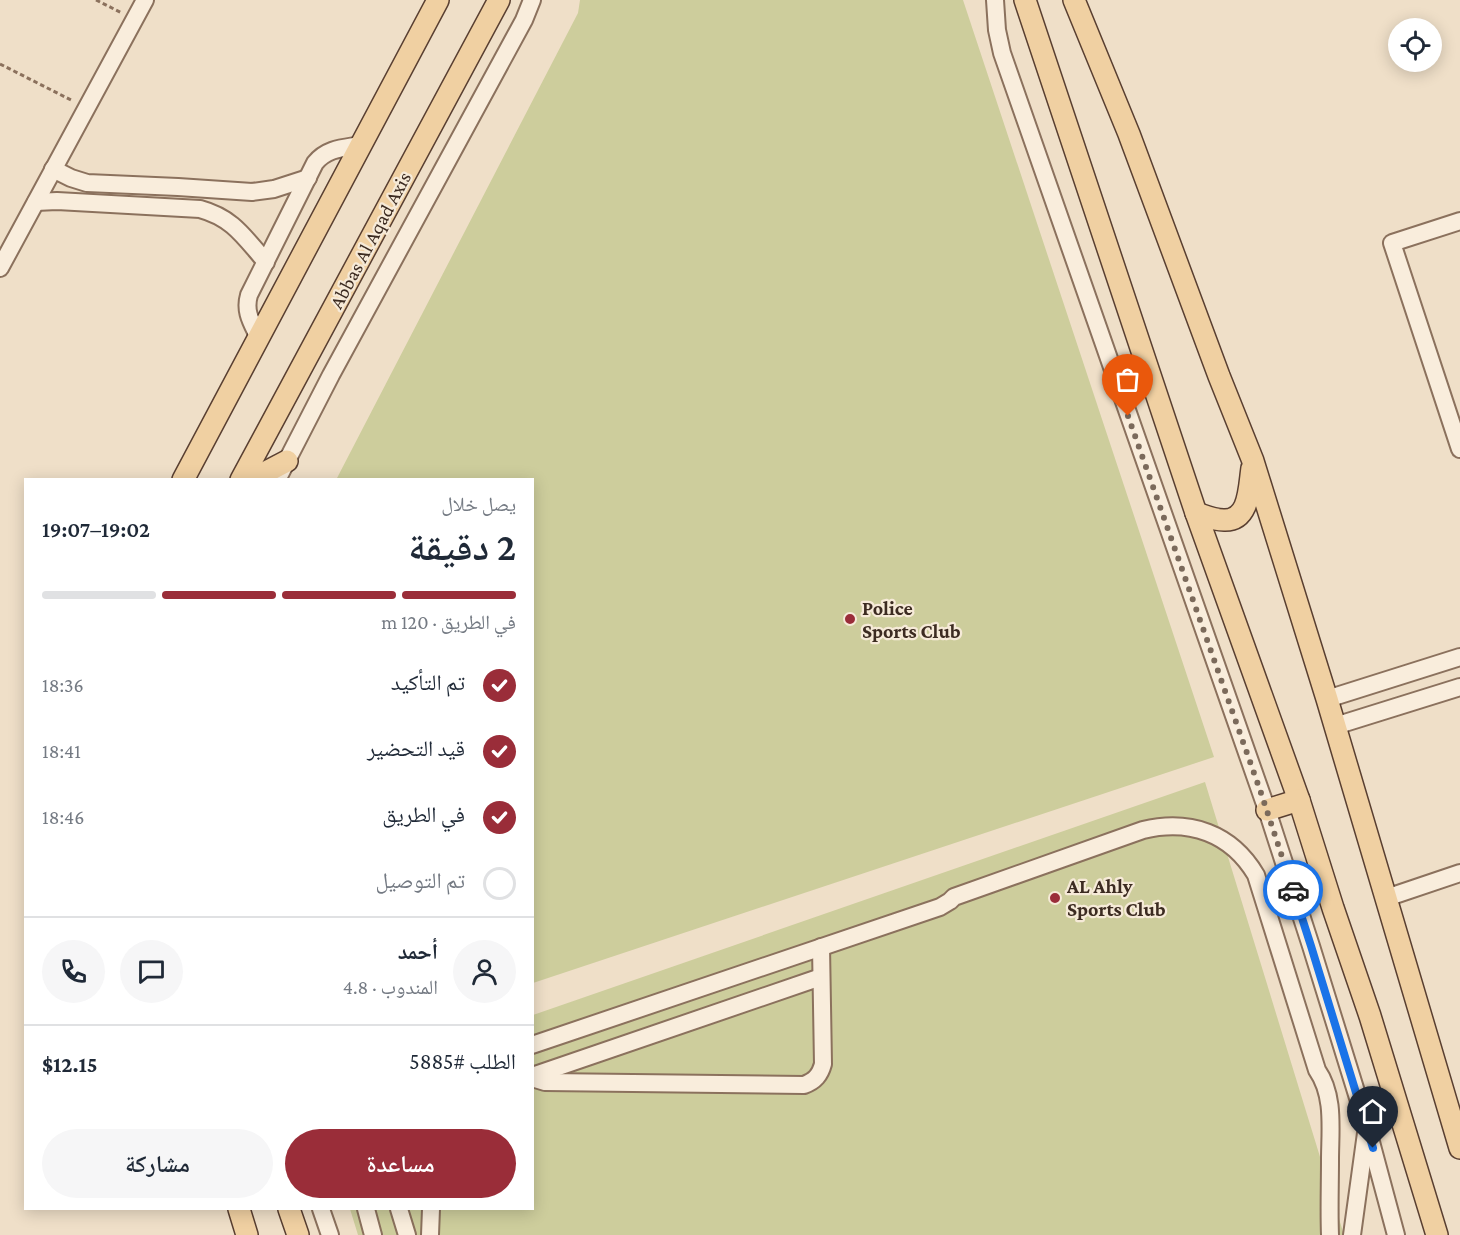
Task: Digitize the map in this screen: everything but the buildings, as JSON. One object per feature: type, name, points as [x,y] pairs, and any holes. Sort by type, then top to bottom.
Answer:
[{"type":"main road","points":[[184,478],[438,0]]},
{"type":"main road","name":"Abbas Al Aqad Axis","points":[[242,478],[499,0]]},
{"type":"main road","points":[[1025,0],[1196,513],[1299,800],[1370,1016],[1437,1235]]},
{"type":"main road","points":[[1074,0],[1129,134],[1215,366],[1253,461],[1327,699],[1460,1148]]},
{"type":"main road","points":[[1196,513],[1226,520],[1234,519],[1240,514],[1247,501],[1253,461]]},
{"type":"main road","points":[[258,478],[282,471]]},
{"type":"main road","points":[[1267,810],[1299,800]]},
{"type":"main road","points":[[239,1210],[247,1235]]},
{"type":"main road","points":[[289,1210],[298,1235]]},
{"type":"street","points":[[0,268],[145,0]]},
{"type":"street","points":[[282,471],[331,375],[524,20],[532,0]]},
{"type":"street","points":[[995,0],[997,30],[1002,53],[1267,810],[1367,1126],[1396,1235]]},
{"type":"street","points":[[259,338],[248,314],[247,301],[315,163],[323,154],[333,150],[362,145]]},
{"type":"street","points":[[53,168],[79,181],[252,192],[285,186],[308,178]]},
{"type":"street","points":[[103,203],[104,183]]},
{"type":"street","points":[[138,205],[139,185]]},
{"type":"street","points":[[177,207],[178,187]]},
{"type":"street","points":[[36,202],[57,201],[200,209],[221,216],[239,230],[266,262]]},
{"type":"street","points":[[1460,221],[1392,243],[1460,449]]},
{"type":"street","points":[[1327,699],[1460,657]]},
{"type":"street","points":[[1335,726],[1460,687]]},
{"type":"street","points":[[534,1044],[940,907],[954,897],[1143,830],[1168,826],[1188,827],[1218,837],[1239,852],[1256,875],[1317,1070],[1326,1088],[1330,1115],[1329,1235]]},
{"type":"street","points":[[1386,897],[1460,873]]},
{"type":"street","points":[[534,1033],[936,897],[954,897]]},
{"type":"street","points":[[534,1078],[545,1082],[804,1085],[819,1075],[823,1064],[821,947]]},
{"type":"street","points":[[534,1076],[821,977]]},
{"type":"street","points":[[1317,1070],[1322,1118],[1321,1235]]},
{"type":"street","points":[[1352,1235],[1367,1126]]},
{"type":"street","points":[[321,1210],[330,1235]]},
{"type":"street","points":[[356,1210],[363,1235]]},
{"type":"street","points":[[366,1210],[374,1235]]},
{"type":"street","points":[[399,1210],[407,1235]]},
{"type":"street","points":[[430,1235],[431,1210]]},
{"type":"path","points":[[96,0],[134,20]]},
{"type":"path","points":[[0,64],[86,108]]},
{"type":"green space","name":"Police Sports Club","points":[[580,0],[963,0],[1214,757],[534,983],[534,478],[337,478],[578,13]]},
{"type":"green space","name":"AL Ahly Sports Club","points":[[1205,782],[1344,1235],[358,1235],[350,1210],[534,1210],[534,1015]]},
{"type":"way so far","points":[[1128,416],[1293,890]]},
{"type":"place","name":"Police Sports Club","points":[[850,619]]},
{"type":"place","name":"AL Ahly Sports Club","points":[[1055,898]]},
{"type":"route","points":[[1293,890],[1373,1148]]}]
